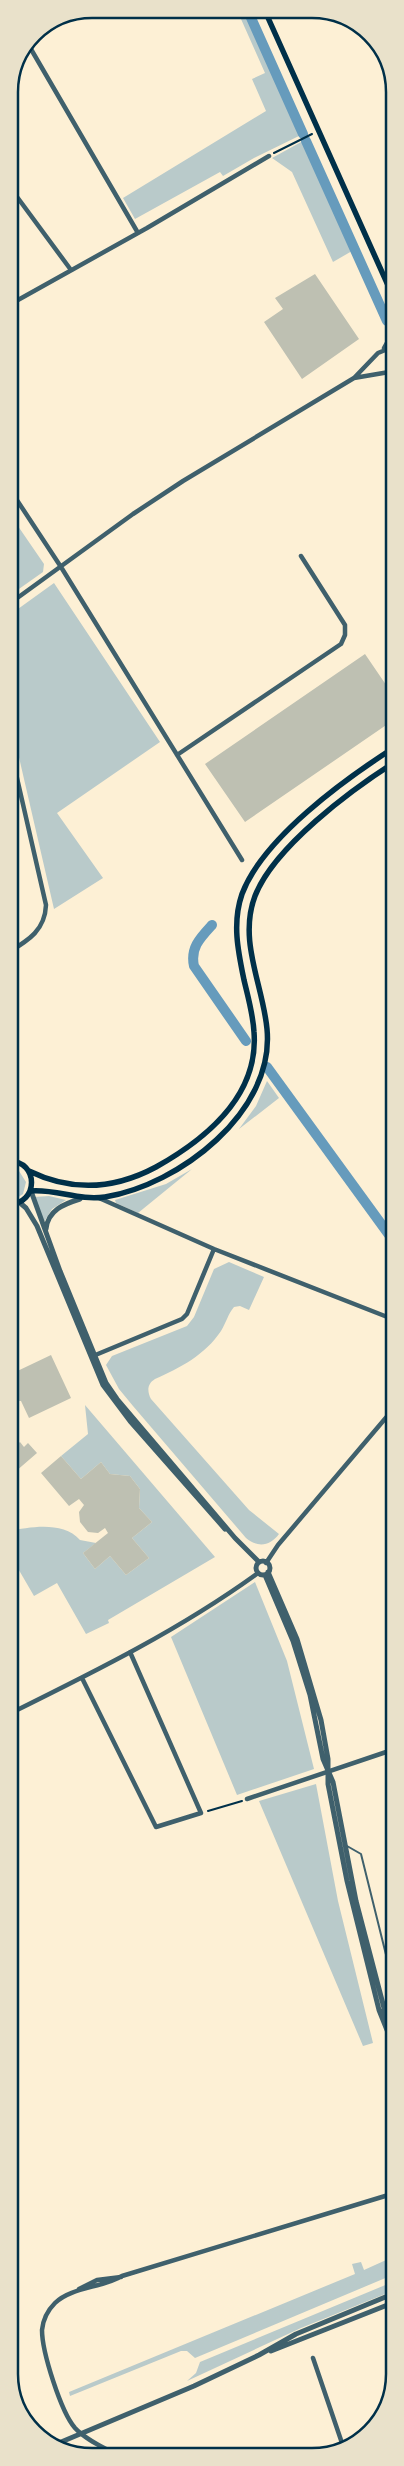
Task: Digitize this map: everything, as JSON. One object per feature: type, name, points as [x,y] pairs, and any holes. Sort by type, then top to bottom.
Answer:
[{"type":"main road","points":[[268,17],[386,281]]},
{"type":"main road","points":[[17,1162],[38,1175],[86,1187],[120,1181],[138,1175],[170,1159],[225,1115],[235,1102],[249,1076],[254,1045],[254,1031],[236,938],[238,909],[248,880],[269,850],[317,804],[351,776],[386,753]]},
{"type":"main road","points":[[31,1191],[53,1191],[80,1199],[124,1193],[142,1187],[176,1170],[218,1138],[245,1109],[260,1080],[267,1046],[265,1016],[249,937],[249,922],[255,896],[268,871],[278,859],[358,786],[386,768]]},
{"type":"main road","points":[[19,1202],[31,1191],[33,1183],[29,1170]]},
{"type":"street","points":[[31,49],[138,234]]},
{"type":"street","points":[[17,300],[138,234],[269,156]]},
{"type":"street","points":[[17,197],[70,270]]},
{"type":"street","points":[[17,598],[183,482],[354,378],[369,360],[386,344]]},
{"type":"street","points":[[354,378],[386,371]]},
{"type":"street","points":[[17,501],[242,860]]},
{"type":"street","points":[[177,755],[341,644],[345,634],[344,625],[301,556]]},
{"type":"street","points":[[17,779],[46,905],[43,922],[38,932],[17,946]]},
{"type":"street","points":[[31,1191],[92,1356]]},
{"type":"street","points":[[97,1198],[214,1249],[386,1316]]},
{"type":"street","points":[[46,1232],[48,1221],[56,1209],[80,1199]]},
{"type":"street","points":[[19,1202],[26,1208],[38,1226],[92,1356],[106,1383],[117,1399],[258,1564],[258,1573]]},
{"type":"street","points":[[92,1356],[182,1319],[186,1314],[214,1249]]},
{"type":"street","points":[[258,1564],[266,1563],[278,1545],[386,1418]]},
{"type":"street","points":[[266,1563],[269,1567],[267,1573],[293,1641],[310,1695],[323,1759],[333,1782],[343,1845],[362,1928],[384,2008],[386,2025]]},
{"type":"street","points":[[18,1710],[82,1678],[183,1622],[258,1573],[267,1573]]},
{"type":"street","points":[[82,1678],[156,1827],[201,1813],[130,1652]]},
{"type":"street","points":[[247,1799],[386,1752]]},
{"type":"street","points":[[105,2448],[87,2438],[72,2424],[60,2400],[46,2354],[42,2330],[46,2316],[56,2302],[76,2292],[99,2287],[122,2276],[386,2194]]},
{"type":"street","points":[[61,2442],[194,2386],[259,2355],[296,2334],[386,2297]]},
{"type":"street","points":[[259,2355],[300,2341],[386,2306]]},
{"type":"street","points":[[313,2358],[342,2443]]},
{"type":"lane","points":[[343,1845],[361,1854],[386,1955]]},
{"type":"path","points":[[269,156],[319,130]]},
{"type":"path","points":[[201,1813],[247,1799]]},
{"type":"shaded area","points":[[240,17],[248,17],[301,135],[254,158],[223,176],[220,172],[135,219],[123,198],[266,111],[252,79],[265,73]]},
{"type":"shaded area","points":[[303,141],[352,251],[333,262],[292,172],[272,158]]},
{"type":"shaded area","points":[[17,525],[44,564],[43,572],[17,590]]},
{"type":"shaded area","points":[[54,583],[160,742],[57,813],[103,878],[54,909],[17,750],[17,610]]},
{"type":"shaded area","points":[[267,1081],[279,1098],[239,1129],[256,1106]]},
{"type":"shaded area","points":[[192,1169],[138,1213],[116,1203],[115,1200],[166,1184]]},
{"type":"shaded area","points":[[17,1171],[26,1182],[23,1194],[17,1198]]},
{"type":"shaded area","points":[[49,1196],[66,1200],[52,1209],[44,1222],[34,1197]]},
{"type":"shaded area","points":[[229,1262],[264,1277],[249,1310],[240,1306],[234,1307],[215,1340],[200,1354],[155,1379],[150,1383],[148,1390],[151,1399],[249,1510],[279,1534],[272,1541],[264,1544],[255,1543],[246,1538],[119,1389],[106,1365],[112,1356],[187,1326],[194,1317],[214,1269]]},
{"type":"shaded area","points":[[85,1405],[215,1557],[108,1620],[109,1623],[86,1634],[57,1583],[34,1596],[18,1568],[18,1530],[37,1527],[56,1528],[73,1534],[80,1540],[96,1543],[83,1553],[95,1569],[110,1556],[126,1575],[149,1558],[132,1538],[152,1522],[139,1508],[140,1489],[130,1476],[110,1474],[101,1462],[81,1479],[61,1456],[88,1434]]},
{"type":"shaded area","points":[[255,1582],[287,1661],[314,1769],[237,1795],[171,1637]]},
{"type":"shaded area","points":[[316,1784],[338,1901],[373,2043],[363,2046],[259,1801]]},
{"type":"shaded area","points":[[386,2260],[386,2278],[195,2358],[187,2351],[181,2351],[70,2396],[69,2392],[355,2274],[352,2264],[361,2262],[364,2270]]},
{"type":"shaded area","points":[[386,2285],[386,2294],[301,2328],[187,2381],[196,2373],[200,2362]]},
{"type":"building","points":[[315,274],[359,339],[302,379],[264,322],[283,309],[275,298]]},
{"type":"building","points":[[365,654],[386,685],[386,725],[245,822],[205,764]]},
{"type":"building","points":[[51,1355],[71,1398],[29,1418],[21,1401],[18,1401],[18,1371]]},
{"type":"building","points":[[20,1442],[24,1447],[28,1443],[37,1453],[18,1470],[18,1444]]},
{"type":"building","points":[[61,1456],[81,1479],[101,1462],[110,1474],[130,1476],[140,1489],[139,1508],[152,1522],[132,1538],[149,1558],[126,1575],[110,1556],[95,1569],[83,1553],[108,1533],[105,1528],[98,1533],[88,1532],[80,1522],[79,1512],[84,1505],[79,1499],[69,1506],[41,1473]]},
{"type":"waterway","points":[[251,17],[303,134]]},
{"type":"waterway","points":[[306,141],[386,319]]},
{"type":"waterway","points":[[212,925],[197,944],[193,954],[194,966],[246,1041]]},
{"type":"waterway","points":[[267,1067],[386,1231]]}]
